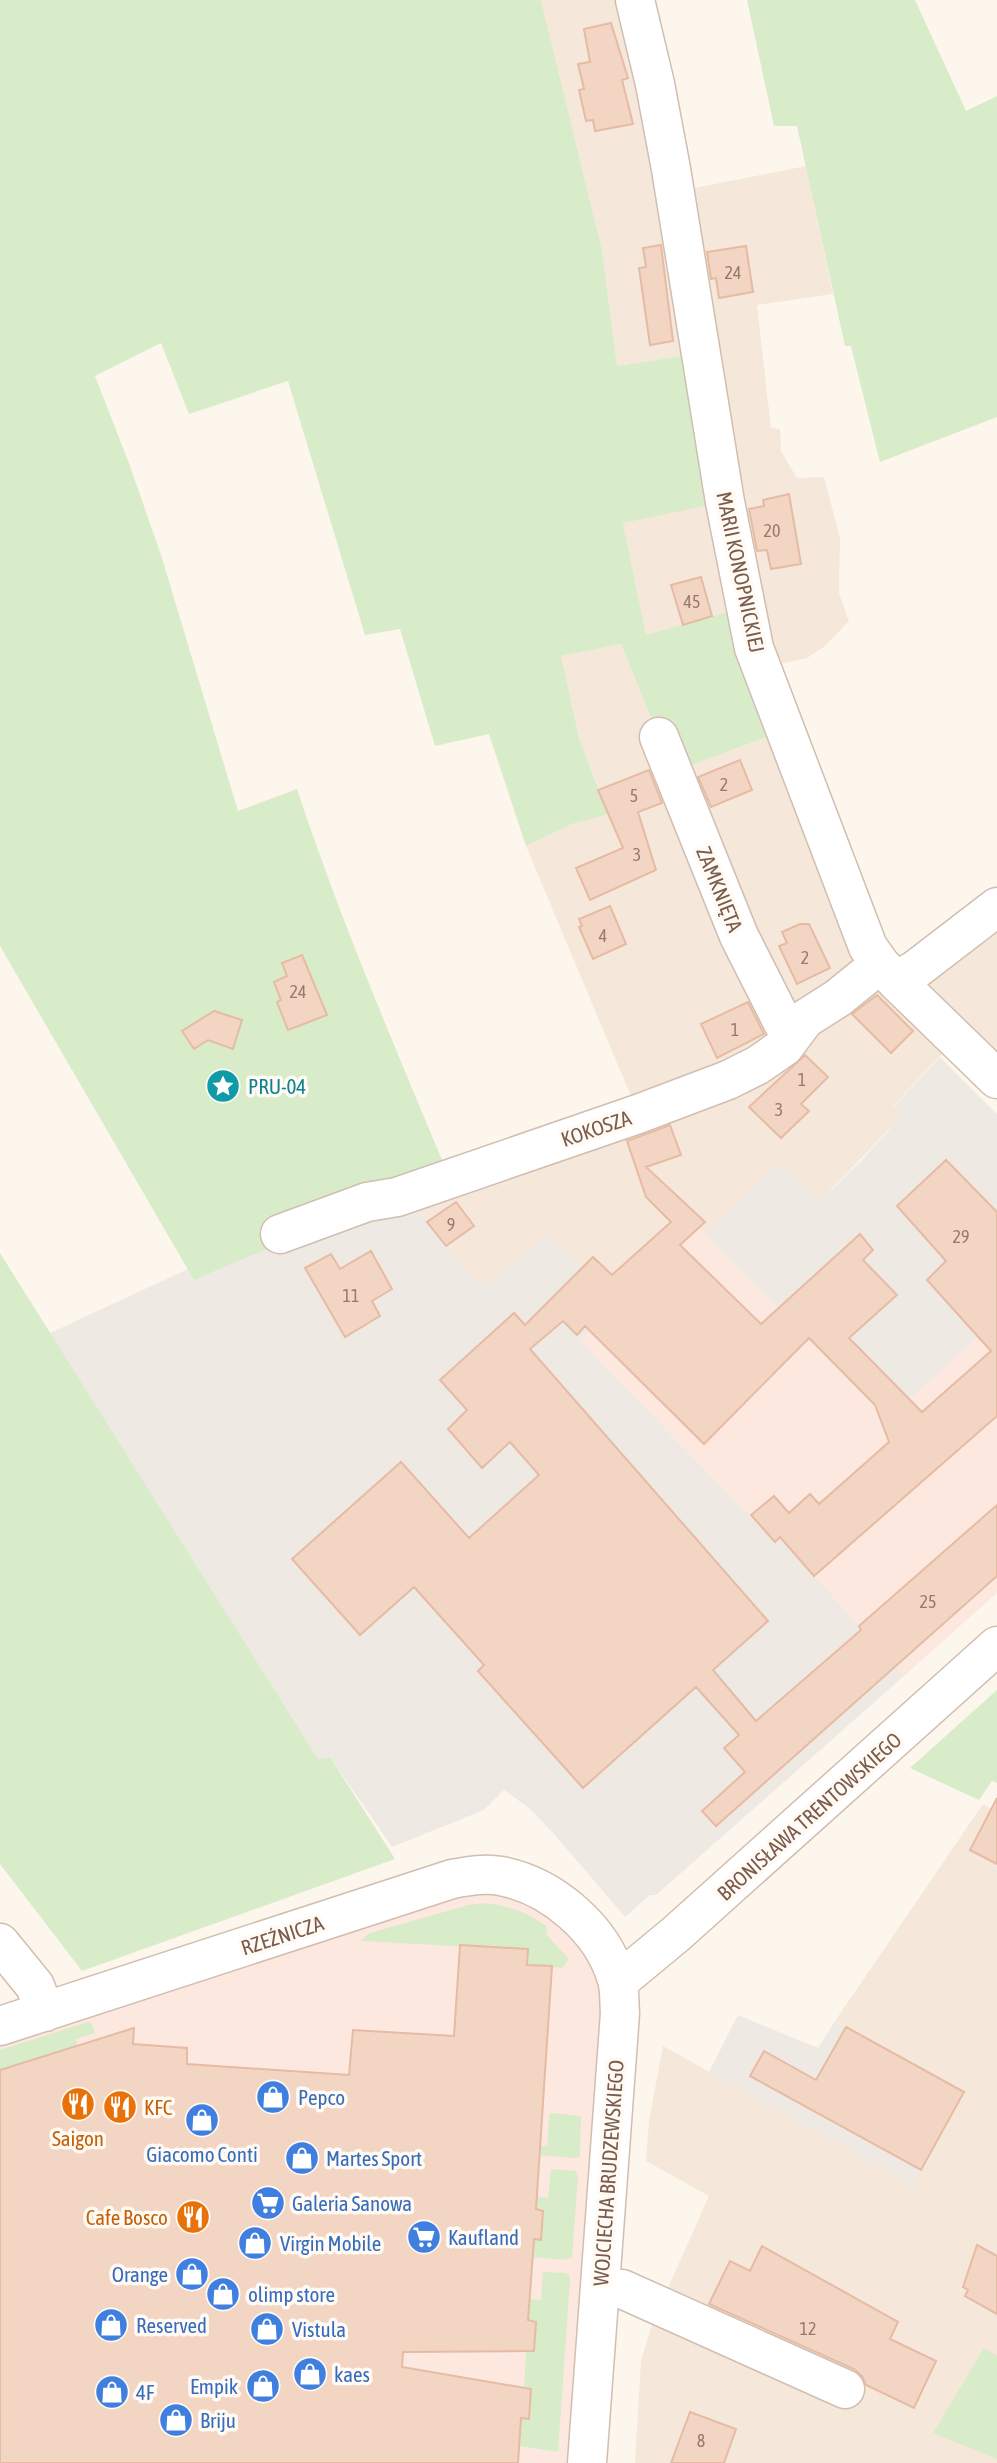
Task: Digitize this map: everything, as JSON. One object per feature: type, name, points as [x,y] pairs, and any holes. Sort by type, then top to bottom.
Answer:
[{"type":"street","name":"MARII KONOPNICKIEJ","points":[[635,0],[671,169],[724,502],[754,648],[868,947],[888,972],[997,1079]]},
{"type":"street","name":"ZAMKNIĘTA","points":[[659,737],[739,936],[784,1025],[793,1033]]},
{"type":"street","name":"KOKOSZA","points":[[280,1234],[366,1202],[397,1198],[716,1084],[758,1065],[783,1047],[805,1019],[888,972],[915,970],[997,907]]},
{"type":"street","name":"BRONISŁAWA TRENTOWSKIEGO","points":[[618,1982],[687,1925],[997,1646]]},
{"type":"street","name":"RZEŹNICZA","points":[[0,2026],[452,1878],[481,1874],[499,1875],[537,1887],[562,1903]]},
{"type":"street","name":"WOJCIECHA BRUDZEWSKIEGO","points":[[562,1903],[584,1924],[607,1955],[618,1982],[620,2013],[587,2463]]},
{"type":"street","points":[[0,1943],[35,1986],[45,2012]]},
{"type":"street","points":[[622,2289],[845,2389]]},
{"type":"shaded area","points":[[541,0],[635,0],[690,189],[806,166],[833,294],[757,305],[771,428],[780,429],[781,451],[797,478],[824,477],[840,538],[839,593],[849,621],[825,646],[807,658],[774,665],[746,607],[646,636],[623,523],[700,353],[617,366],[602,250]]},
{"type":"shaded area","points":[[621,644],[673,772],[769,736],[896,981],[997,907],[997,1079],[956,1039],[893,1106],[902,1116],[820,1201],[781,1163],[705,1235],[699,1229],[617,1303],[549,1236],[479,1288],[412,1203],[638,1113],[526,846],[572,824],[608,813],[579,738],[560,656]]},
{"type":"shaded area","points":[[940,1057],[997,1114],[997,1320],[888,1418],[705,1235],[781,1163],[820,1201],[902,1116],[893,1107]]},
{"type":"shaded area","points":[[412,1203],[479,1288],[549,1236],[617,1303],[580,1341],[774,1541],[780,1537],[904,1676],[656,1895],[650,1895],[625,1917],[554,1834],[529,1808],[504,1790],[484,1810],[392,1847],[330,1757],[318,1759],[50,1333],[188,1269],[194,1280],[275,1245]]},
{"type":"shaded area","points":[[698,1228],[874,1403],[997,1320],[997,1593],[904,1676],[780,1537],[775,1542],[579,1341]]},
{"type":"shaded area","points":[[983,1804],[997,1812],[997,2463],[635,2463],[641,2360],[654,2319],[709,2196],[646,2161],[649,2121],[663,2046],[913,2185],[846,2027],[835,2021]]},
{"type":"shaded area","name":"Galeria Sanowa","points":[[497,1893],[529,1905],[556,1922],[577,1944],[598,1979],[607,2009],[571,2463],[0,2463],[0,2040],[469,1895]]},
{"type":"shaded area","points":[[738,2015],[818,2048],[835,2021],[964,2092],[913,2185],[709,2072]]},
{"type":"green space","points":[[0,0],[541,0],[602,250],[617,366],[687,355],[710,505],[623,523],[646,635],[731,611],[769,736],[673,772],[621,644],[561,656],[579,738],[608,814],[572,824],[526,846],[489,734],[435,746],[400,629],[365,635],[288,381],[189,414],[161,343],[95,376],[162,558],[238,811],[297,789],[349,934],[447,1172],[194,1280],[0,946]]},
{"type":"green space","points":[[747,0],[915,0],[966,111],[997,96],[997,417],[880,462],[851,346],[845,346],[797,126],[774,126]]},
{"type":"green space","points":[[0,1253],[318,1759],[330,1757],[395,1859],[82,1971],[0,1864]]},
{"type":"green space","points":[[997,1690],[997,1783],[992,1781],[979,1800],[910,1768]]},
{"type":"green space","points":[[486,1903],[518,1910],[539,1921],[546,1926],[547,1935],[569,1959],[562,1968],[527,1965],[528,1950],[360,1941],[370,1933],[468,1905]]},
{"type":"green space","points":[[88,2022],[95,2033],[76,2039],[77,2046],[0,2070],[0,2050]]},
{"type":"green space","points":[[549,2115],[581,2116],[580,2156],[575,2158],[539,2155],[540,2146],[547,2146]]},
{"type":"green space","points":[[551,2169],[576,2171],[578,2178],[572,2257],[565,2260],[532,2257],[534,2239],[541,2239],[543,2211],[536,2209],[536,2197],[548,2198]]},
{"type":"green space","points":[[543,2272],[566,2273],[570,2276],[558,2452],[519,2446],[521,2418],[528,2419],[524,2388],[526,2351],[534,2350],[535,2322],[528,2320],[529,2299],[541,2300]]},
{"type":"green space","points":[[984,2348],[997,2356],[997,2459],[933,2433]]},
{"type":"building","points":[[611,23],[628,78],[622,80],[633,124],[595,131],[593,120],[586,121],[579,90],[584,89],[578,64],[590,62],[584,29]]},
{"type":"building","points":[[661,245],[673,341],[650,345],[639,268],[646,267],[643,248]]},
{"type":"building","points":[[746,246],[753,292],[719,298],[716,278],[711,279],[707,252]]},
{"type":"building","points":[[789,494],[801,564],[771,569],[767,550],[757,551],[749,509],[764,506],[763,500]]},
{"type":"building","points":[[701,577],[712,616],[683,625],[671,585]]},
{"type":"building","points":[[740,760],[752,790],[711,807],[698,777]]},
{"type":"building","points":[[649,770],[662,803],[638,812],[656,870],[590,900],[576,868],[623,848],[598,790]]},
{"type":"building","points":[[610,906],[626,944],[593,959],[579,927],[582,926],[579,919]]},
{"type":"building","points":[[800,924],[809,924],[830,968],[797,984],[779,946],[787,943],[782,932]]},
{"type":"building","points":[[302,955],[327,1015],[288,1030],[277,1002],[281,1000],[274,982],[287,976],[282,963]]},
{"type":"building","points":[[877,995],[913,1031],[891,1053],[852,1014]]},
{"type":"building","points":[[748,1002],[764,1034],[717,1058],[701,1024]]},
{"type":"building","points":[[214,1011],[242,1020],[233,1049],[208,1040],[194,1049],[182,1031]]},
{"type":"building","points":[[805,1055],[828,1077],[801,1104],[809,1111],[781,1138],[749,1107]]},
{"type":"building","points":[[670,1125],[681,1155],[646,1167],[705,1222],[680,1245],[761,1324],[860,1234],[873,1250],[863,1260],[897,1295],[849,1338],[922,1412],[991,1351],[927,1280],[946,1261],[897,1206],[946,1160],[997,1212],[997,1416],[814,1576],[780,1537],[775,1542],[751,1515],[774,1496],[789,1513],[810,1494],[819,1504],[889,1442],[875,1405],[809,1338],[704,1444],[585,1326],[577,1335],[563,1321],[530,1349],[768,1621],[713,1670],[756,1721],[861,1630],[859,1626],[997,1505],[997,1576],[716,1826],[702,1811],[745,1772],[724,1748],[739,1735],[696,1687],[583,1788],[478,1671],[484,1665],[414,1587],[360,1635],[292,1559],[401,1462],[469,1538],[539,1475],[510,1442],[482,1468],[448,1429],[467,1410],[440,1380],[514,1313],[525,1325],[593,1257],[612,1275],[671,1222],[646,1197],[627,1141]]},
{"type":"building","points":[[456,1202],[474,1226],[446,1246],[427,1222]]},
{"type":"building","points":[[371,1251],[392,1289],[372,1301],[380,1316],[345,1337],[305,1268],[331,1254],[340,1269]]},
{"type":"building","points":[[997,1798],[997,1864],[970,1850]]},
{"type":"building","name":"Galeria Sanowa","points":[[460,1945],[528,1949],[527,1965],[552,1966],[536,2209],[543,2211],[541,2240],[534,2239],[528,2320],[536,2322],[534,2351],[403,2352],[402,2367],[531,2389],[529,2419],[521,2418],[518,2463],[0,2463],[0,2070],[134,2028],[133,2044],[187,2048],[187,2064],[349,2075],[353,2030],[454,2036]]},
{"type":"building","points":[[846,2027],[964,2092],[921,2170],[750,2076],[764,2051],[816,2080]]},
{"type":"building","points":[[977,2245],[997,2256],[997,2314],[965,2296],[968,2290],[963,2287]]},
{"type":"building","points":[[762,2246],[898,2322],[890,2339],[936,2361],[914,2408],[866,2385],[862,2376],[854,2369],[709,2304],[730,2261],[750,2271]]},
{"type":"building","points":[[690,2412],[736,2429],[724,2463],[671,2463]]},
{"type":"place","name":"PRU-04","points":[[223,1086]]},
{"type":"place","name":"Pepco","points":[[273,2097]]},
{"type":"place","name":"Saigon","points":[[78,2104]]},
{"type":"place","name":"KFC","points":[[120,2107]]},
{"type":"place","name":"Giacomo Conti","points":[[202,2120]]},
{"type":"place","name":"Martes Sport","points":[[302,2158]]},
{"type":"place","name":"Galeria Sanowa","points":[[268,2203]]},
{"type":"place","name":"Cafe Bosco","points":[[193,2217]]},
{"type":"place","name":"Kaufland","points":[[424,2237]]},
{"type":"place","name":"Virgin Mobile","points":[[255,2243]]},
{"type":"place","name":"Orange","points":[[192,2274]]},
{"type":"place","name":"olimp store","points":[[223,2294]]},
{"type":"place","name":"Reserved","points":[[111,2325]]},
{"type":"place","name":"Vistula","points":[[267,2329]]},
{"type":"place","name":"kaes","points":[[310,2374]]},
{"type":"place","name":"Empik","points":[[263,2386]]},
{"type":"place","name":"4F","points":[[112,2392]]},
{"type":"place","name":"Briju","points":[[176,2420]]}]
